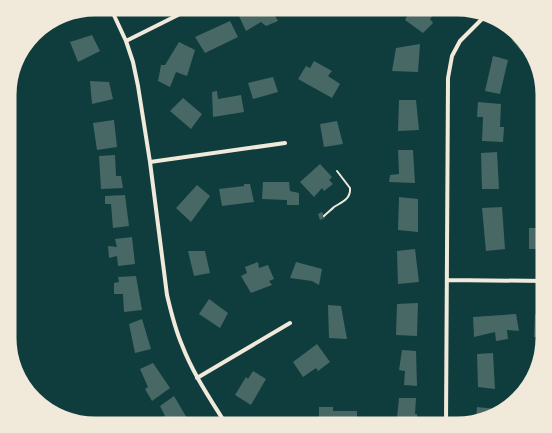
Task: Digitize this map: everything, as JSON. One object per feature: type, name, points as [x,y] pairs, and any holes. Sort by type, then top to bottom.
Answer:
[{"type":"street","points":[[113,14],[126,41],[138,86],[172,316],[181,344],[197,378],[223,419]]},
{"type":"street","points":[[126,41],[180,14]]},
{"type":"street","points":[[446,419],[448,78],[452,56],[460,41],[483,18]]},
{"type":"street","points":[[150,162],[285,143]]},
{"type":"street","points":[[448,280],[538,281]]},
{"type":"street","points":[[197,378],[290,323]]},
{"type":"path","points":[[324,216],[333,208],[345,201],[350,191],[350,188],[337,171]]},
{"type":"building","points":[[238,14],[274,14],[278,21],[266,26],[261,22],[246,31]]},
{"type":"building","points":[[408,14],[434,14],[430,19],[433,23],[423,33],[405,20]]},
{"type":"building","points":[[230,21],[238,37],[205,53],[195,37]]},
{"type":"building","points":[[92,35],[100,51],[78,62],[70,42]]},
{"type":"building","points":[[514,38],[524,50],[522,52],[512,40]]},
{"type":"building","points":[[179,42],[195,50],[187,76],[176,72],[170,87],[158,81],[161,65],[165,65]]},
{"type":"building","points":[[420,44],[418,72],[392,71],[396,48]]},
{"type":"building","points":[[493,56],[508,60],[500,94],[485,91]]},
{"type":"building","points":[[314,61],[332,71],[328,76],[340,84],[332,98],[298,79],[306,66],[310,68]]},
{"type":"building","points":[[273,77],[278,92],[253,99],[248,83]]},
{"type":"building","points":[[90,81],[109,82],[113,99],[92,104]]},
{"type":"building","points":[[217,91],[218,99],[241,95],[244,112],[213,117],[212,92]]},
{"type":"building","points":[[183,98],[202,114],[191,129],[170,111]]},
{"type":"building","points":[[399,100],[416,100],[419,130],[398,131]]},
{"type":"building","points":[[478,102],[501,104],[500,127],[504,127],[503,142],[482,141],[483,117],[477,117]]},
{"type":"building","points":[[114,120],[117,147],[97,150],[93,123]]},
{"type":"building","points":[[337,121],[343,144],[324,147],[320,124]]},
{"type":"building","points":[[398,150],[413,150],[415,183],[389,182],[390,175],[399,174]]},
{"type":"building","points":[[497,152],[499,189],[482,189],[481,153]]},
{"type":"building","points":[[115,155],[116,176],[121,176],[123,188],[101,189],[99,156]]},
{"type":"building","points":[[320,164],[332,177],[329,180],[333,184],[324,191],[322,188],[314,197],[300,182]]},
{"type":"building","points":[[263,182],[289,182],[290,191],[299,193],[299,205],[287,205],[287,200],[262,199]]},
{"type":"building","points":[[244,184],[250,184],[254,202],[222,206],[219,189],[244,186]]},
{"type":"building","points":[[197,185],[210,196],[191,222],[176,208]]},
{"type":"building","points":[[125,195],[129,226],[113,228],[111,204],[105,204],[105,196]]},
{"type":"building","points":[[399,197],[418,199],[418,232],[398,230]]},
{"type":"building","points":[[502,207],[505,249],[486,251],[482,208]]},
{"type":"building","points":[[322,212],[325,218],[320,220],[318,214]]},
{"type":"building","points":[[529,228],[538,228],[538,249],[529,249]]},
{"type":"building","points":[[132,237],[135,264],[118,266],[117,256],[109,258],[108,246],[117,247],[115,239]]},
{"type":"building","points":[[415,249],[419,282],[398,284],[397,251]]},
{"type":"building","points":[[188,251],[205,251],[210,273],[194,276]]},
{"type":"building","points":[[258,262],[259,268],[268,265],[274,279],[269,281],[272,285],[251,293],[241,276],[247,273],[245,267]]},
{"type":"building","points":[[296,262],[322,269],[319,285],[312,281],[290,278]]},
{"type":"building","points":[[136,276],[142,310],[124,312],[123,294],[114,294],[114,283],[119,282],[118,277]]},
{"type":"building","points":[[209,299],[228,313],[220,328],[199,314]]},
{"type":"building","points":[[418,303],[417,336],[396,335],[397,304]]},
{"type":"building","points":[[328,305],[341,306],[347,339],[329,338]]},
{"type":"building","points":[[516,314],[519,331],[507,330],[508,339],[496,341],[495,332],[474,337],[473,317]]},
{"type":"building","points":[[535,314],[538,314],[538,337],[534,337]]},
{"type":"building","points":[[142,319],[151,349],[135,353],[129,324]]},
{"type":"building","points":[[317,344],[330,362],[318,371],[316,368],[303,377],[293,362]]},
{"type":"building","points":[[402,350],[416,351],[417,386],[404,385],[405,371],[399,370]]},
{"type":"building","points":[[493,353],[495,389],[478,387],[477,354]]},
{"type":"building","points":[[153,363],[170,388],[152,401],[145,389],[148,387],[140,369]]},
{"type":"building","points":[[253,371],[266,379],[251,405],[235,395],[246,377],[248,379]]},
{"type":"building","points":[[174,396],[187,419],[160,419],[165,416],[160,406]]},
{"type":"building","points":[[399,398],[416,398],[415,414],[417,414],[417,419],[393,419],[395,417],[397,418]]},
{"type":"building","points":[[319,407],[333,407],[333,411],[357,411],[357,419],[319,419]]},
{"type":"building","points":[[477,407],[496,409],[483,415],[476,416]]}]
